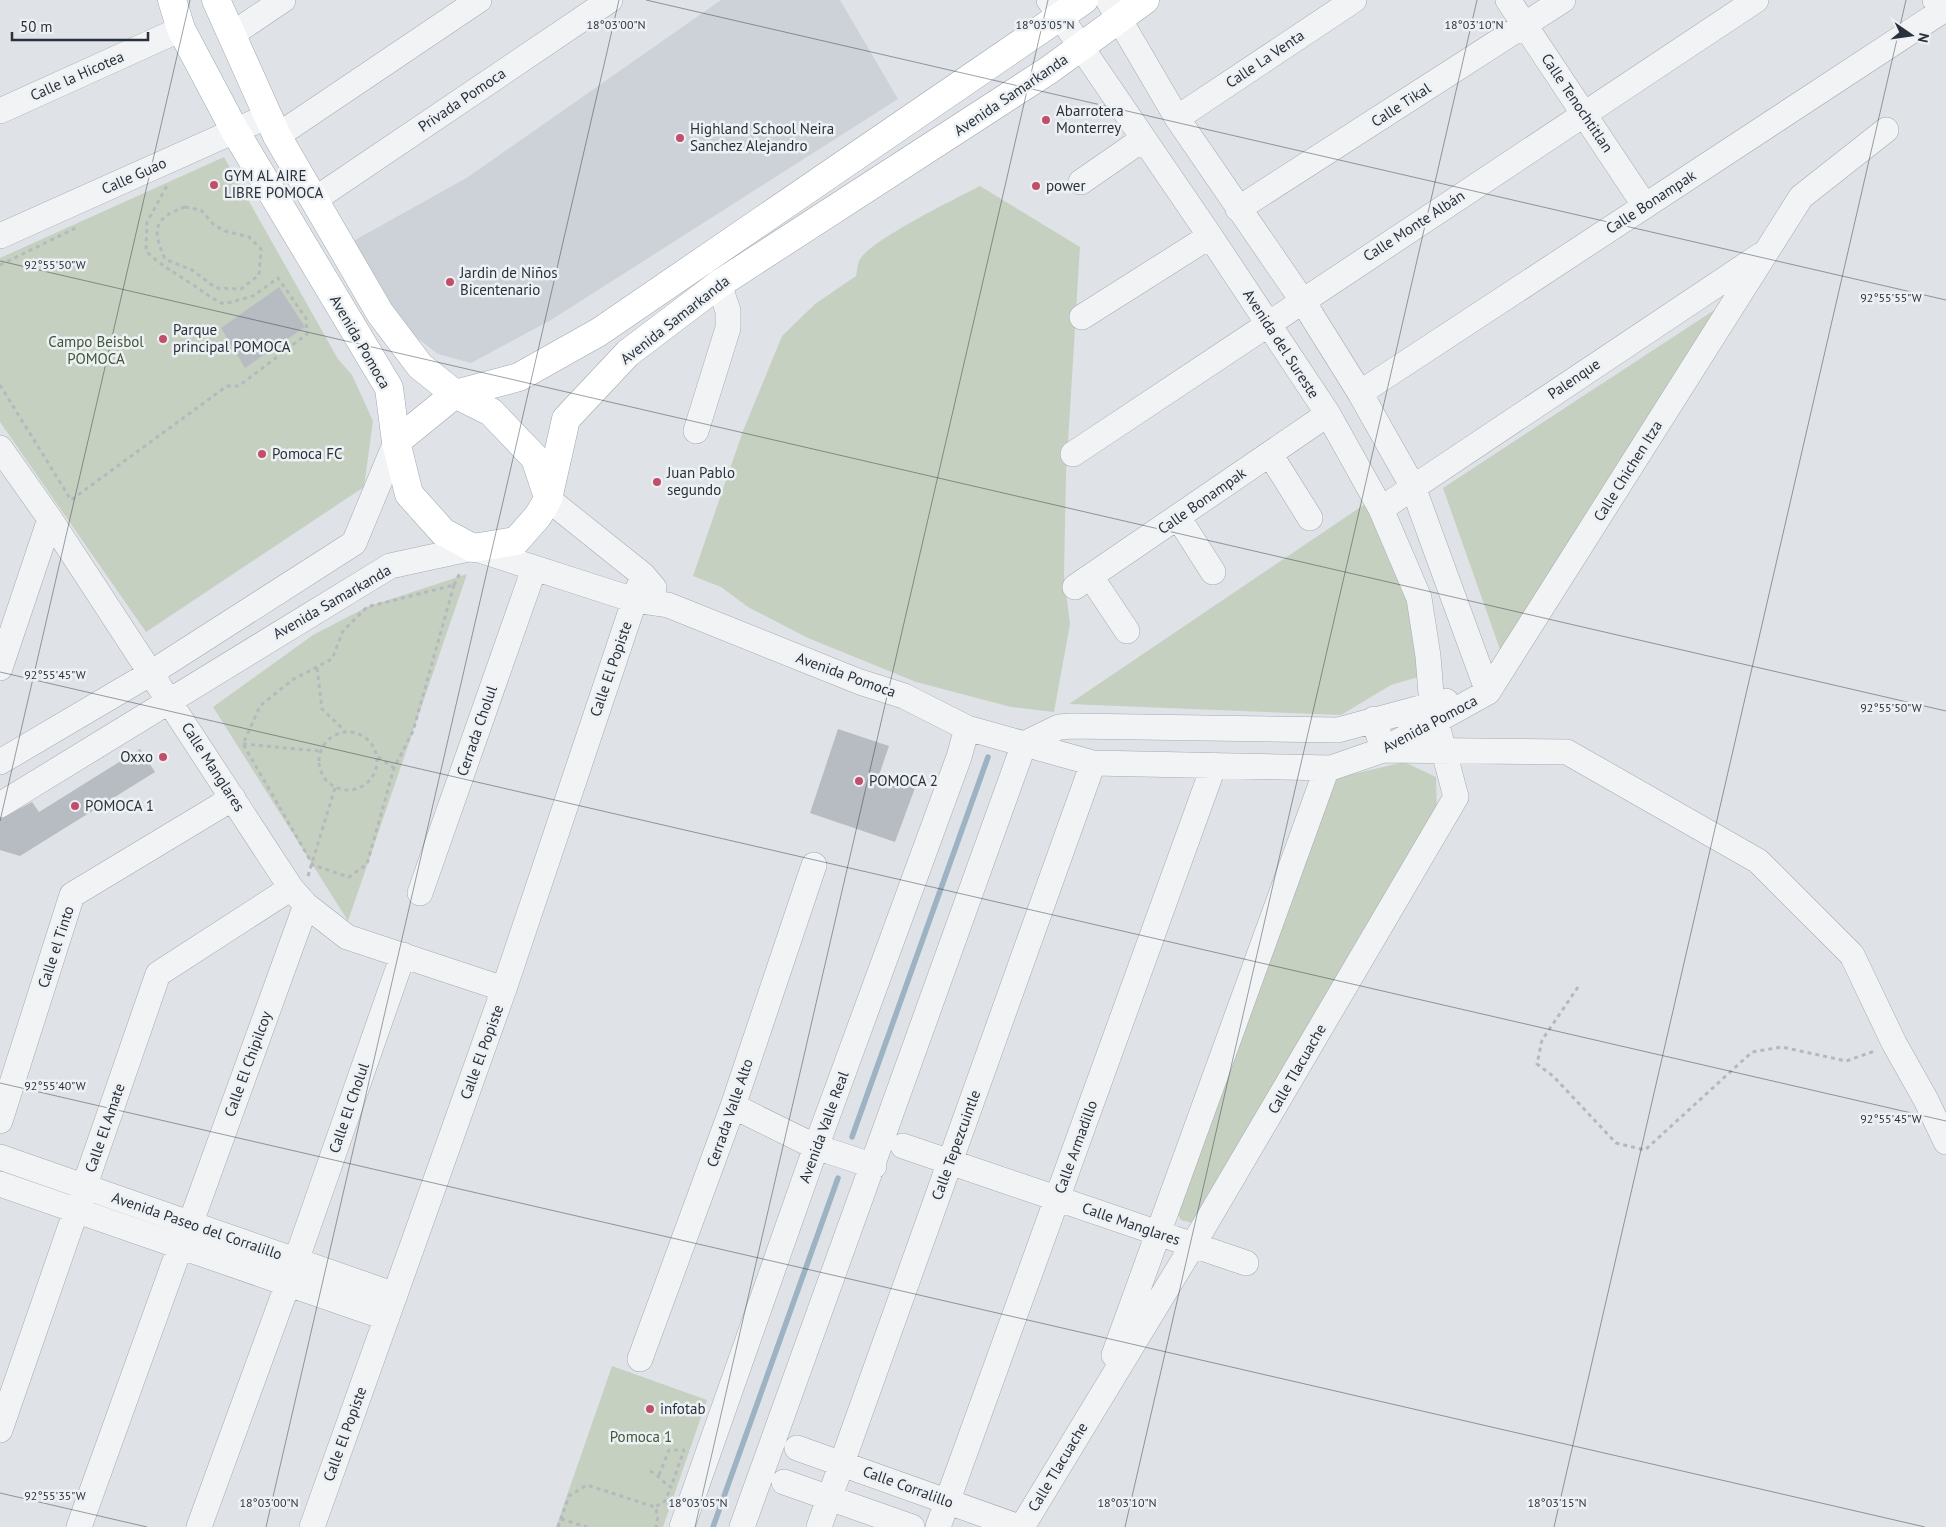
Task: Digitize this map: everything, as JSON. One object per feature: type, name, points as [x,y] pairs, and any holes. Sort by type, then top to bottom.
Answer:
[{"type":"main road","name":"Avenida Pomoca","points":[[172,0],[181,29],[235,131],[389,388],[396,442],[408,494],[443,532],[473,548]]},
{"type":"main road","name":"Avenida Pomoca","points":[[216,0],[272,126],[380,313],[420,366],[455,394],[491,412],[535,458],[548,499]]},
{"type":"main road","name":"Avenida Samarkanda","points":[[396,442],[455,394],[519,377],[599,332],[1029,38],[1054,8],[1084,0]]},
{"type":"main road","name":"Avenida Samarkanda","points":[[473,548],[516,541],[538,516],[548,499],[566,419],[628,353],[719,284],[867,190],[1081,48],[1114,9],[1145,0]]},
{"type":"main road","points":[[849,162],[867,190]]},
{"type":"street","points":[[230,35],[284,0]]},
{"type":"street","name":"Calle Guao","points":[[0,236],[235,131],[272,126],[479,0]]},
{"type":"street","name":"Privada Pomoca","points":[[314,200],[610,0]]},
{"type":"street","name":"Calle La Venta","points":[[1177,118],[1354,0]]},
{"type":"street","name":"Calle Tenochtitlan","points":[[1508,0],[1645,206]]},
{"type":"street","name":"Calle Tikal","points":[[1238,209],[1563,0]]},
{"type":"street","name":"Calle Monte Albán","points":[[1073,454],[1756,0]]},
{"type":"street","name":"Calle Bonampak","points":[[1360,393],[1645,206],[1938,5]]},
{"type":"street","name":"Avenida del Sureste","points":[[1054,8],[1210,236],[1328,414],[1381,509],[1419,598],[1428,656],[1433,714]]},
{"type":"street","points":[[1114,9],[1177,118],[1302,300],[1360,393],[1413,487],[1488,692]]},
{"type":"street","name":"Calle la Hicotea","points":[[0,111],[181,29]]},
{"type":"street","name":"Calle Chichen Itza","points":[[1488,692],[1801,197],[1886,130]]},
{"type":"street","points":[[1082,182],[1143,139]]},
{"type":"street","points":[[1082,317],[1210,236]]},
{"type":"street","name":"Palenque","points":[[1381,509],[1768,250]]},
{"type":"street","points":[[335,298],[361,282]]},
{"type":"street","points":[[696,431],[728,328],[728,311],[719,284]]},
{"type":"street","name":"Calle Bonampak","points":[[1127,631],[1083,582],[1328,414]]},
{"type":"street","name":"Avenida Samarkanda","points":[[0,762],[151,673],[354,543],[396,442]]},
{"type":"street","name":"Calle Manglares","points":[[0,448],[50,519],[298,896],[348,937],[504,990]]},
{"type":"street","points":[[1270,454],[1310,518]]},
{"type":"street","points":[[0,483],[31,493]]},
{"type":"street","name":"Avenida Pomoca","points":[[548,499],[643,575],[668,605]]},
{"type":"street","points":[[1178,517],[1213,572]]},
{"type":"street","points":[[0,668],[50,519]]},
{"type":"street","name":"Avenida Pomoca","points":[[473,548],[634,600],[668,605],[860,682],[904,696],[968,728],[1093,763],[1327,768],[1383,750],[1433,714],[1488,692]]},
{"type":"street","name":"Avenida Samarkanda","points":[[0,805],[168,700],[390,566],[473,548]]},
{"type":"street","name":"Cerrada Cholul","points":[[420,893],[534,568]]},
{"type":"street","name":"Calle El Popiste","points":[[312,1527],[504,990],[643,575]]},
{"type":"street","name":"Avenida Pomoca","points":[[1024,744],[1059,727],[1338,730],[1374,720],[1433,714]]},
{"type":"street","name":"Calle Tlacuache","points":[[1021,1527],[1193,1245],[1456,797],[1445,751],[1433,714]]},
{"type":"street","points":[[1374,720],[1383,750],[1567,752],[1758,861],[1852,954],[1894,1043],[1926,1100],[1946,1142]]},
{"type":"street","name":"Avenida Valle Real","points":[[682,1527],[816,1147],[968,728]]},
{"type":"street","points":[[742,1527],[874,1166],[1024,744]]},
{"type":"street","name":"Calle Tepezcuintle","points":[[819,1527],[1093,763]]},
{"type":"street","name":"Calle Armadillo","points":[[938,1527],[1214,766]]},
{"type":"street","name":"Calle Tlacuache","points":[[1095,1406],[1327,768]]},
{"type":"street","name":"Calle el Tinto","points":[[0,1121],[72,896],[233,798]]},
{"type":"street","name":"Cerrada Valle Alto","points":[[640,1359],[733,1106],[814,865]]},
{"type":"street","name":"Calle El Amate","points":[[0,1430],[158,974],[298,896]]},
{"type":"street","name":"Calle El Chipilcoy","points":[[191,1222],[298,896]]},
{"type":"street","name":"Calle El Cholul","points":[[199,1527],[292,1272],[402,955]]},
{"type":"street","points":[[733,1106],[816,1147],[874,1166]]},
{"type":"street","name":"Calle Manglares","points":[[903,1146],[1246,1262]]},
{"type":"street","name":"Avenida Paseo del Corralillo","points":[[0,1157],[191,1222],[292,1272],[391,1307]]},
{"type":"street","name":"Avenida Paseo del Corralillo","points":[[0,1184],[180,1247],[292,1272]]},
{"type":"street","points":[[79,1527],[180,1247]]},
{"type":"street","name":"Calle Corralillo","points":[[797,1448],[1021,1527]]},
{"type":"street","points":[[784,1482],[912,1527]]},
{"type":"path","points":[[0,385],[71,500],[227,386],[239,386],[307,334],[306,318],[278,278],[253,296],[224,304],[162,267],[146,251],[146,222],[170,181],[161,185]]},
{"type":"path","points":[[185,207],[201,210],[214,225],[225,231],[249,237],[261,249],[260,275],[241,289],[216,288],[192,270],[165,259],[155,234],[158,223],[171,212],[185,207]]},
{"type":"path","points":[[0,265],[80,225]]},
{"type":"path","points":[[454,585],[413,731],[394,768],[367,864],[349,877],[313,865],[243,744],[260,706],[292,680],[332,659],[344,631],[367,607],[454,585]]},
{"type":"path","points":[[317,668],[322,709],[345,731],[367,737],[378,757],[394,768]]},
{"type":"path","points":[[345,731],[327,739],[319,751],[320,773],[335,788],[356,790],[373,778],[378,757]]},
{"type":"path","points":[[243,744],[319,751]]},
{"type":"path","points":[[313,865],[335,788]]},
{"type":"path","points":[[1578,987],[1542,1040],[1537,1064],[1553,1076],[1616,1143],[1645,1150],[1752,1052],[1782,1047],[1846,1061],[1894,1043]]},
{"type":"path","points":[[655,1507],[665,1500],[684,1450],[670,1450],[659,1475]]},
{"type":"path","points":[[650,1471],[659,1475],[664,1484],[671,1487]]},
{"type":"path","points":[[558,1527],[569,1496],[587,1485],[655,1507]]},
{"type":"path","points":[[655,1507],[658,1516],[656,1527]]},
{"type":"path","points":[[561,1519],[587,1527]]},
{"type":"shaded area","name":"Highland School Neira Sanchez Alejandro","points":[[721,0],[840,0],[898,99],[551,320],[471,363],[438,354],[395,321],[348,244],[468,177]]},
{"type":"green space","name":"Parque principal POMOCA","points":[[224,157],[338,359],[352,375],[373,421],[364,487],[146,632],[0,422],[0,258]]},
{"type":"green space","points":[[980,186],[1080,247],[1066,474],[1064,576],[1070,624],[1054,712],[1011,707],[916,682],[808,638],[748,607],[721,587],[693,576],[743,431],[782,336],[815,304],[856,276],[859,261],[878,243],[914,220]]},
{"type":"green space","points":[[1722,305],[1503,658],[1443,488]]},
{"type":"green space","points":[[1365,504],[1417,598],[1425,675],[1391,685],[1341,715],[1069,704]]},
{"type":"green space","points":[[467,574],[348,921],[213,707],[313,635],[367,607]]},
{"type":"green space","points":[[1404,762],[1436,777],[1437,818],[1193,1223],[1181,1220],[1176,1211],[1332,779]]},
{"type":"green space","name":"Pomoca 1","points":[[612,1366],[707,1400],[663,1527],[556,1527]]},
{"type":"building","points":[[279,287],[305,327],[245,368],[221,328]]},
{"type":"building","name":"POMOCA 2","points":[[838,729],[889,746],[879,775],[915,788],[895,842],[810,813]]},
{"type":"building","name":"POMOCA 1","points":[[140,749],[155,772],[20,856],[0,850],[0,819],[32,802],[39,812]]},
{"type":"waterway","points":[[852,1137],[988,757]]},
{"type":"waterway","points":[[713,1527],[838,1178]]},
{"type":"place","name":"Abarrotera Monterrey","points":[[1046,120]]},
{"type":"place","name":"Highland School Neira Sanchez Alejandro","points":[[680,138]]},
{"type":"place","name":"GYM AL AIRE LIBRE POMOCA","points":[[214,185]]},
{"type":"place","name":"power","points":[[1036,186]]},
{"type":"place","name":"Jardin de Niños Bicentenario","points":[[450,282]]},
{"type":"place","name":"Parque principal POMOCA","points":[[163,339]]},
{"type":"place","name":"Pomoca FC","points":[[262,454]]},
{"type":"place","name":"Juan Pablo segundo","points":[[657,482]]},
{"type":"place","name":"Oxxo","points":[[163,757]]},
{"type":"place","name":"POMOCA 2","points":[[859,781]]},
{"type":"place","name":"POMOCA 1","points":[[75,806]]},
{"type":"place","name":"infotab","points":[[650,1409]]},
{"type":"park label","name":"Campo Beisbol POMOCA","points":[[96,350]]}]
